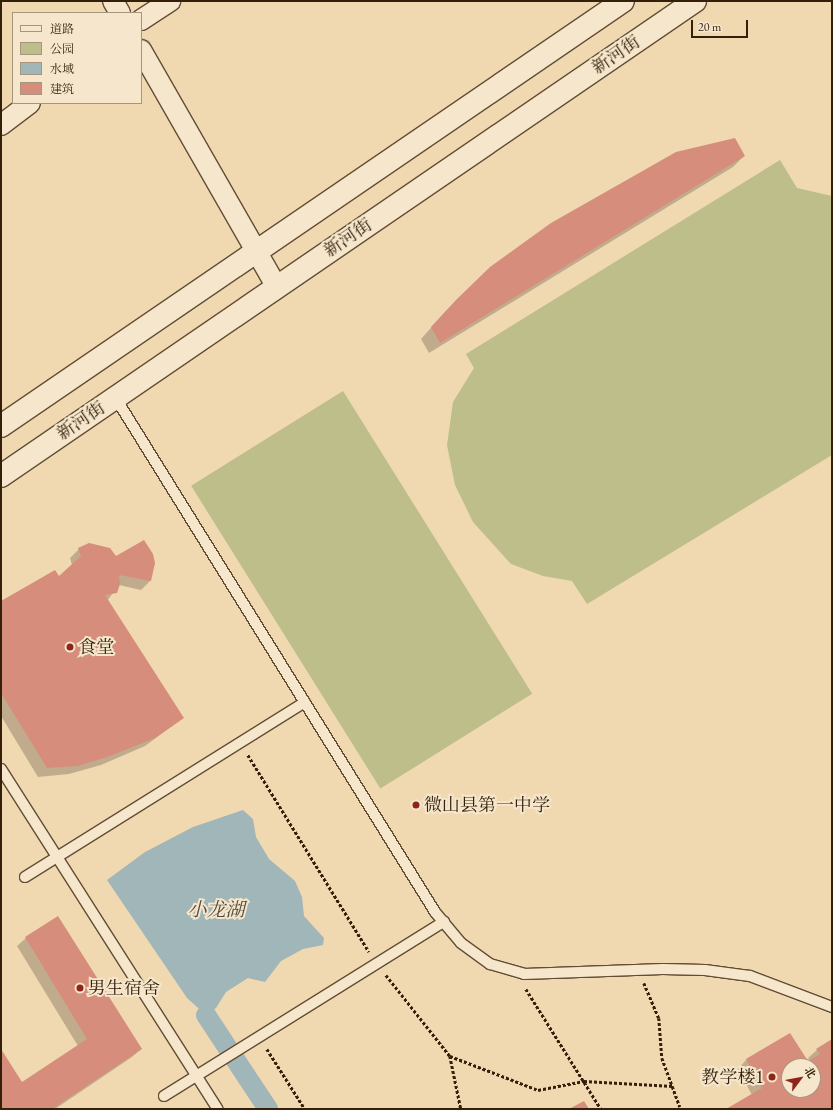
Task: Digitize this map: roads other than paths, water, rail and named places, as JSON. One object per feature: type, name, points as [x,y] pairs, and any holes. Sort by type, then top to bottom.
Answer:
[{"type":"main road","name":"新河街","points":[[1,476],[695,1]]},
{"type":"main road","points":[[1,426],[611,4]]},
{"type":"street","points":[[113,1],[119,12]]},
{"type":"street","points":[[142,19],[170,1]]},
{"type":"street","points":[[142,52],[277,287]]},
{"type":"street","points":[[1,125],[29,104]]},
{"type":"lane","points":[[115,398],[444,922],[461,943],[490,964],[524,974],[639,970],[705,970],[750,976],[832,1007]]},
{"type":"lane","points":[[25,877],[305,702]]},
{"type":"lane","points":[[1,769],[218,1109]]},
{"type":"lane","points":[[164,1096],[238,1048],[444,922]]},
{"type":"water","name":"小龙湖","points":[[243,810],[253,819],[256,837],[269,859],[295,881],[302,897],[304,916],[324,938],[323,945],[303,949],[281,961],[265,982],[248,978],[226,992],[216,1008],[206,1015],[187,998],[107,880],[145,852],[193,827]]},
{"type":"waterway","name":"小龙湖","points":[[206,1015],[268,1109]]},
{"type":"place","name":"食堂","points":[[70,647]]},
{"type":"place","name":"微山县第一中学","points":[[416,805]]},
{"type":"place","name":"男生宿舍","points":[[80,988]]},
{"type":"place","name":"教学楼1","points":[[772,1077]]}]
